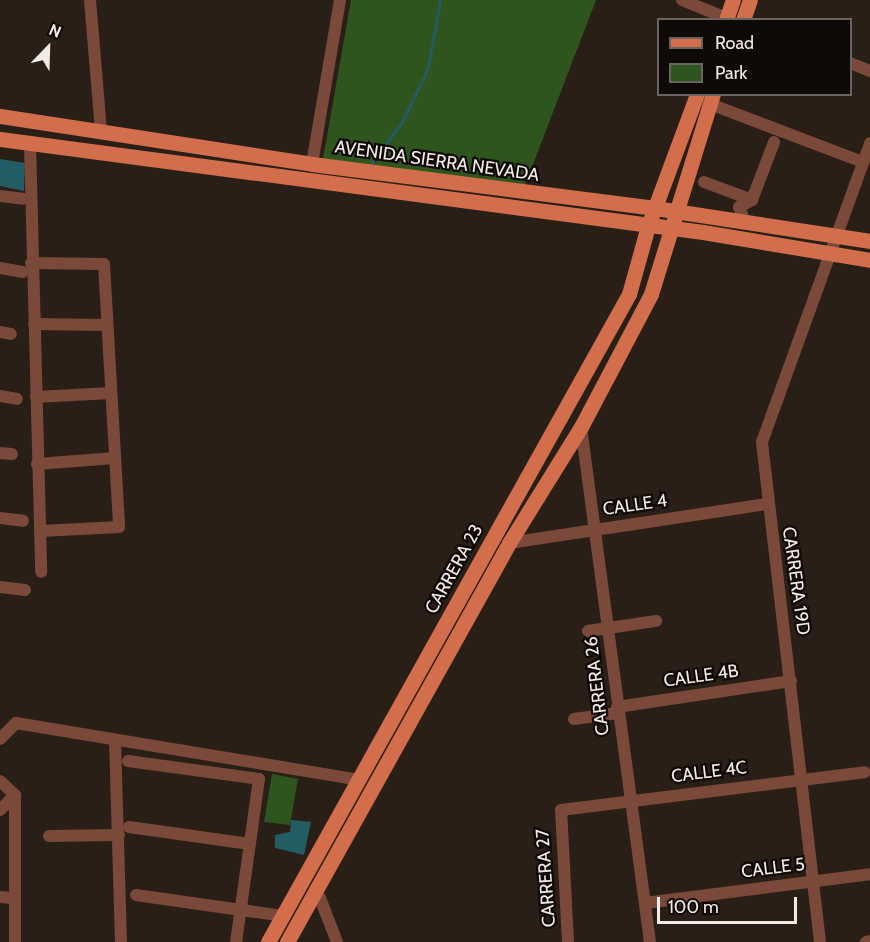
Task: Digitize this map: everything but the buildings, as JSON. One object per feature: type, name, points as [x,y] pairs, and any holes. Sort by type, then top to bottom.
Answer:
[{"type":"main road","points":[[726,18],[733,0]]},
{"type":"main road","points":[[744,18],[750,0]]},
{"type":"main road","name":"CARRERA 23","points":[[268,942],[629,294],[655,208],[707,98]]},
{"type":"main road","name":"CARRERA 23","points":[[287,942],[509,543],[581,427],[651,294],[707,98]]},
{"type":"main road","name":"AVENIDA SIERRA NEVADA","points":[[0,116],[312,164],[655,208],[870,241]]},
{"type":"main road","name":"AVENIDA SIERRA NEVADA","points":[[0,139],[696,232]]},
{"type":"main road","points":[[651,294],[671,249],[696,232],[870,260]]},
{"type":"street","points":[[90,0],[101,131]]},
{"type":"street","points":[[312,164],[340,0]]},
{"type":"street","points":[[682,0],[724,18]]},
{"type":"street","points":[[852,64],[870,70]]},
{"type":"street","points":[[707,98],[863,162]]},
{"type":"street","points":[[745,222],[739,207],[752,200],[774,142]]},
{"type":"street","points":[[30,143],[27,267],[34,324],[42,572]]},
{"type":"street","points":[[835,235],[870,143]]},
{"type":"street","points":[[704,182],[752,200]]},
{"type":"street","points":[[0,196],[23,200]]},
{"type":"street","name":"CARRERA 19D","points":[[820,942],[815,881],[762,455],[765,429],[835,235]]},
{"type":"street","points":[[0,268],[104,264],[119,526],[40,531]]},
{"type":"street","points":[[34,324],[107,325]]},
{"type":"street","points":[[36,396],[111,393]]},
{"type":"street","points":[[0,396],[17,399]]},
{"type":"street","name":"CARRERA 26","points":[[581,427],[597,528],[628,800],[650,942]]},
{"type":"street","points":[[37,464],[115,458]]},
{"type":"street","name":"CALLE 4","points":[[509,543],[767,504]]},
{"type":"street","points":[[0,518],[23,521]]},
{"type":"street","points":[[0,587],[25,590]]},
{"type":"street","points":[[588,631],[656,621]]},
{"type":"street","name":"CALLE 4B","points":[[574,718],[791,681]]},
{"type":"street","points":[[0,739],[16,723],[359,780]]},
{"type":"street","points":[[115,740],[121,942]]},
{"type":"street","points":[[128,761],[259,779],[236,942]]},
{"type":"street","name":"CALLE 4C","points":[[560,812],[628,800],[865,772]]},
{"type":"street","points":[[0,781],[15,795],[15,942]]},
{"type":"street","points":[[0,810],[15,795]]},
{"type":"street","name":"CARRERA 27","points":[[560,812],[568,942]]},
{"type":"street","points":[[129,827],[250,844]]},
{"type":"street","points":[[49,836],[119,835]]},
{"type":"street","name":"CALLE 5","points":[[645,903],[870,874]]},
{"type":"street","points":[[313,894],[320,898],[337,942]]},
{"type":"street","points":[[136,895],[283,916]]},
{"type":"street","points":[[0,897],[14,898]]},
{"type":"green space","points":[[351,0],[596,0],[522,193],[322,165]]},
{"type":"green space","points":[[272,774],[298,779],[290,825],[264,822]]},
{"type":"water","points":[[0,159],[25,163],[24,191],[0,186]]},
{"type":"water","points":[[291,820],[311,822],[304,855],[275,848],[275,835],[290,832]]},
{"type":"waterway","points":[[370,165],[402,122],[428,68],[440,0]]}]
